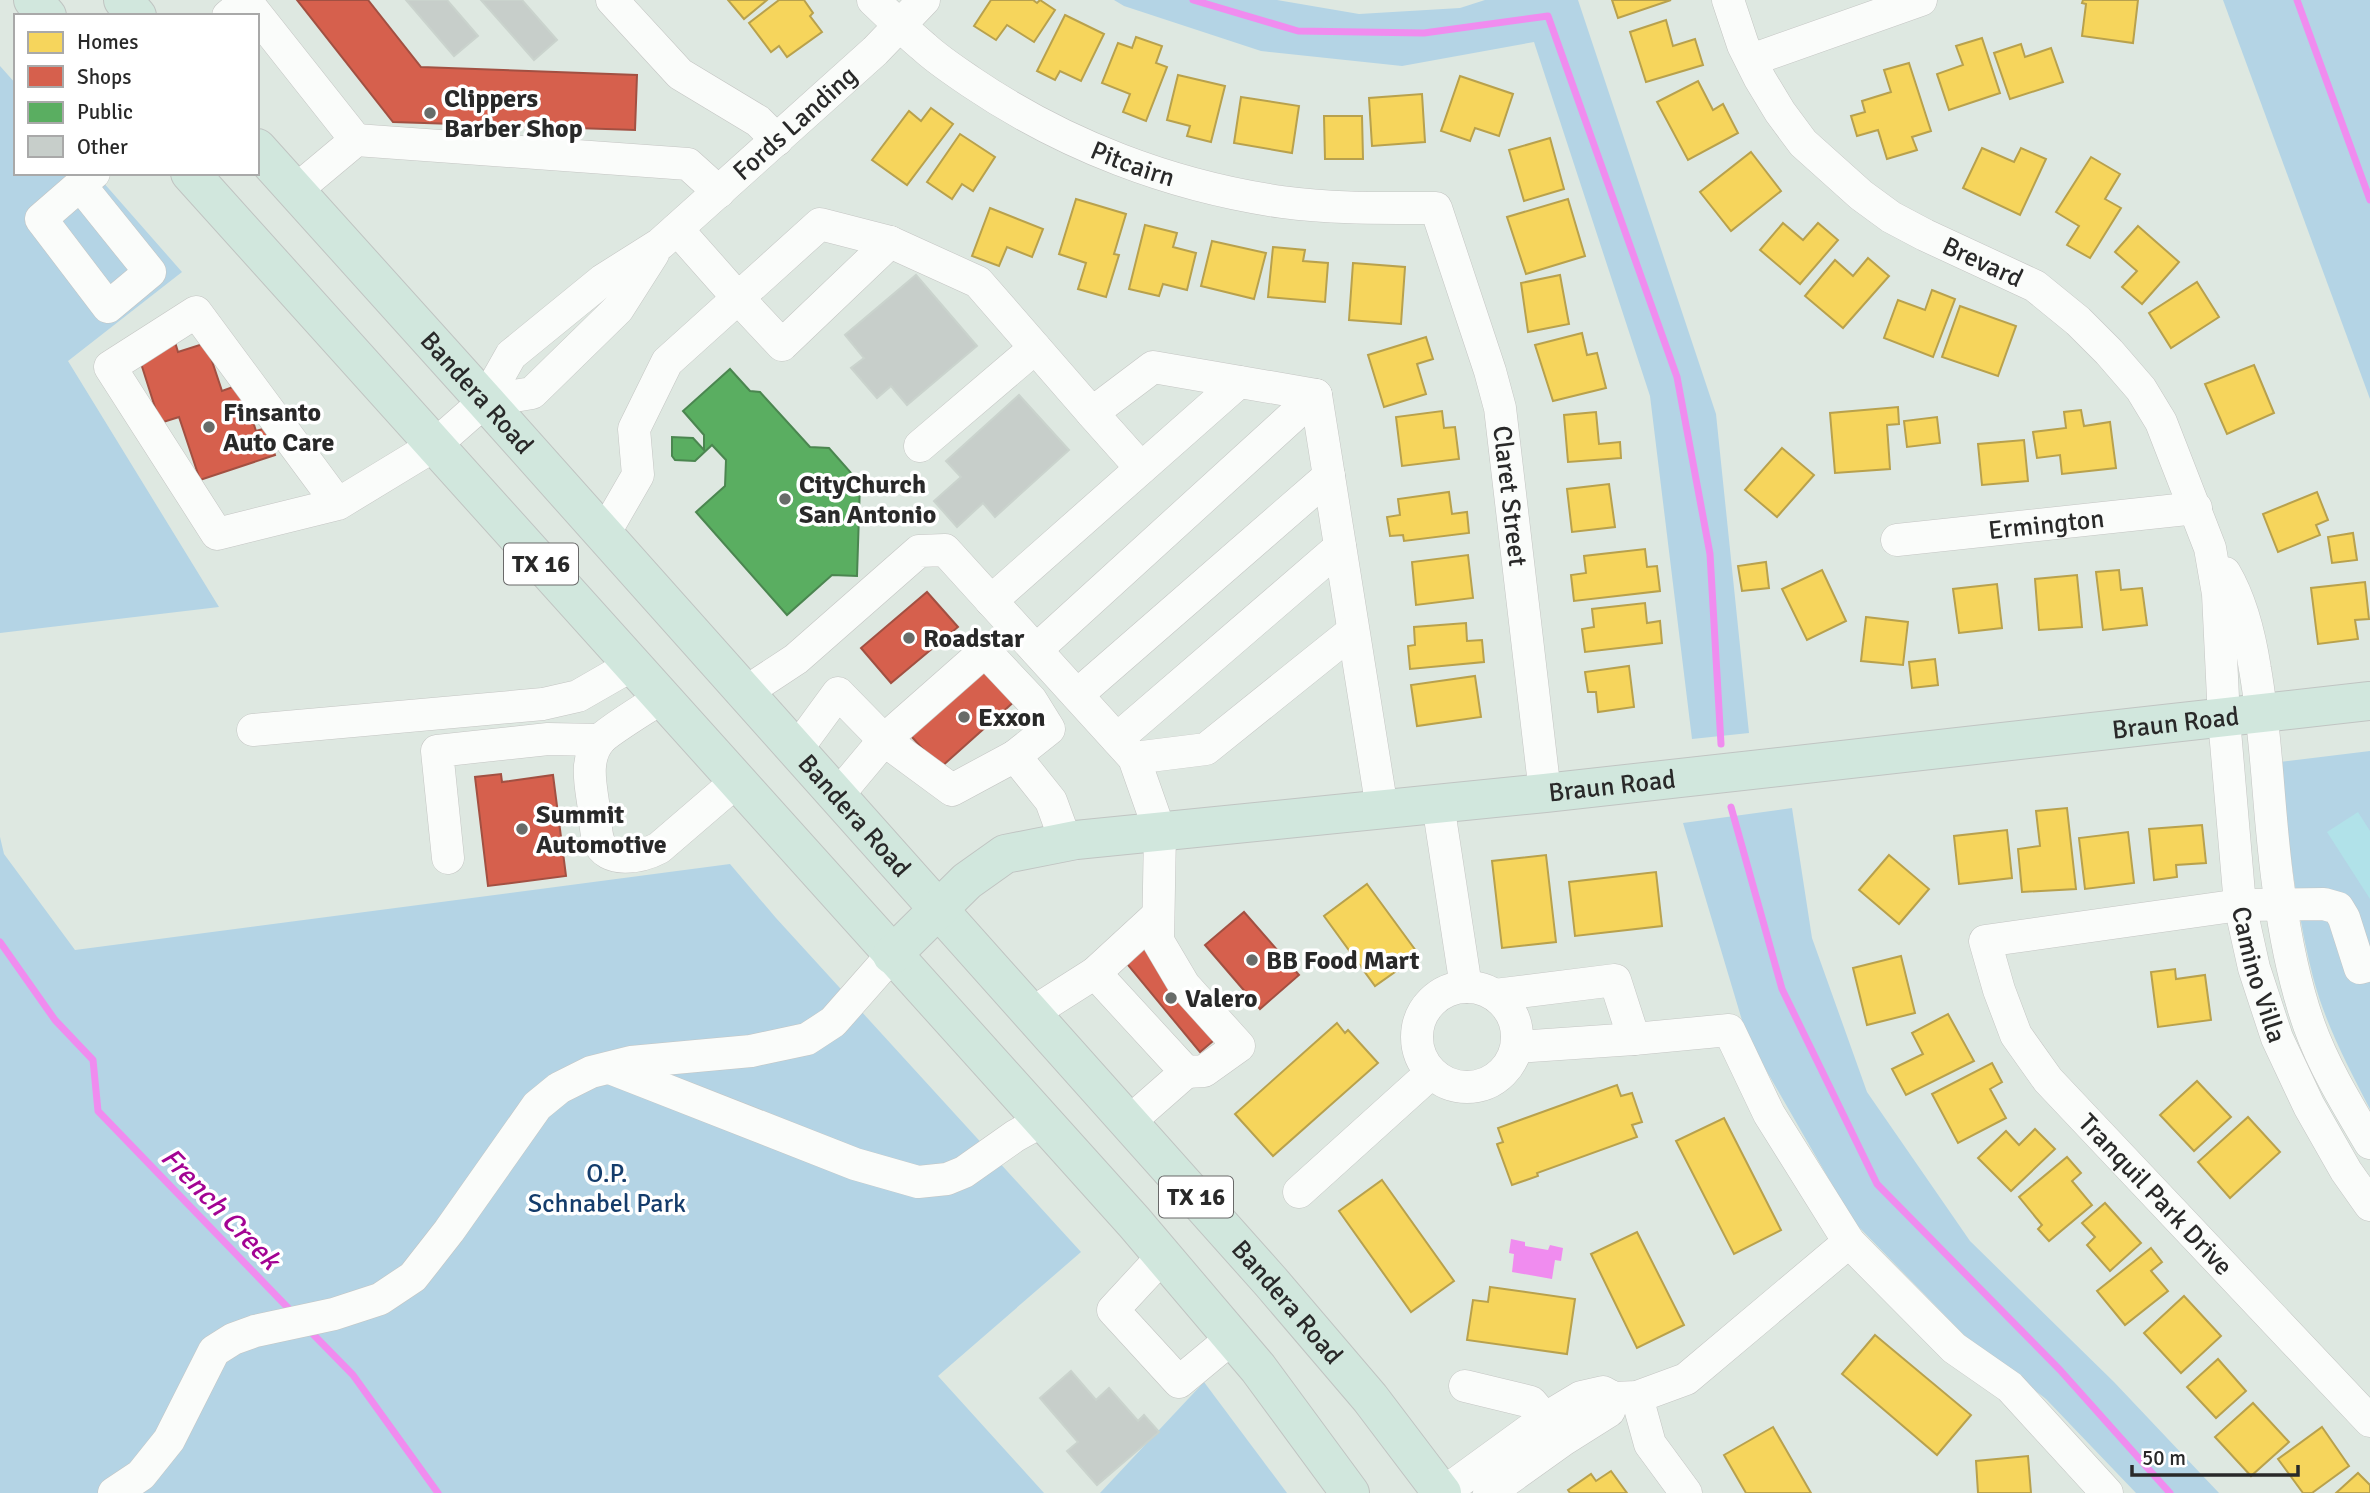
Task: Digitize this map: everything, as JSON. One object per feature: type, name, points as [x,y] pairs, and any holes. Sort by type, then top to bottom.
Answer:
[{"type":"main road","points":[[33,0],[45,14]]},
{"type":"main road","points":[[123,0],[135,14]]},
{"type":"main road","name":"Bandera Road","points":[[259,151],[746,692],[1271,1282],[1352,1377],[1443,1493]]},
{"type":"main road","name":"TX 16","points":[[192,175],[1163,1256],[1258,1368],[1350,1493]]},
{"type":"main road","name":"Braun Road","points":[[892,955],[967,881],[1005,854],[1066,842],[1545,793],[2370,702]]},
{"type":"street","points":[[612,0],[680,74],[758,121],[777,140]]},
{"type":"street","name":"Pitcairn","points":[[873,0],[924,47],[1001,102],[1067,138],[1137,167],[1209,188],[1283,202],[1358,208],[1436,208]]},
{"type":"street","name":"Fords Landing","points":[[485,401],[532,393],[618,309],[669,237],[875,51],[924,0]]},
{"type":"street","name":"Brevard","points":[[1728,0],[1751,60],[1780,112],[1803,142],[1861,195],[1891,217],[2035,286],[2078,321],[2141,389],[2161,422],[2210,548],[2218,594],[2224,719]]},
{"type":"street","points":[[1751,60],[1921,0]]},
{"type":"street","points":[[259,28],[356,140]]},
{"type":"street","points":[[296,191],[356,140],[688,164],[719,192]]},
{"type":"street","name":"Claret Street","points":[[1436,208],[1500,408],[1545,793]]},
{"type":"street","points":[[604,534],[638,475],[635,429],[667,362],[820,223],[890,242],[978,282],[1141,468]]},
{"type":"street","points":[[669,237],[738,298],[782,345],[890,242]]},
{"type":"street","points":[[338,504],[196,312],[110,367],[217,534],[338,504],[436,446],[485,401]]},
{"type":"street","points":[[920,446],[1035,348]]},
{"type":"street","points":[[1092,413],[1153,367],[1316,395]]},
{"type":"street","points":[[991,601],[1239,382]]},
{"type":"street","points":[[1316,395],[1382,809]]},
{"type":"street","points":[[1036,650],[1316,395]]},
{"type":"street","points":[[1077,695],[1329,475]]},
{"type":"street","name":"Ermington","points":[[1897,540],[2196,508]]},
{"type":"street","points":[[1126,749],[1340,547]]},
{"type":"street","name":"Brevard","points":[[2210,548],[2232,586],[2250,637],[2263,714]]},
{"type":"street","points":[[746,692],[796,659],[919,551],[945,550],[1126,749],[1160,832],[1157,941],[1184,985],[1239,1046],[1204,1071],[1186,1072],[1129,1122]]},
{"type":"street","points":[[1126,749],[1206,749],[1353,631]]},
{"type":"street","points":[[797,749],[838,693],[884,740],[952,790],[1015,756],[1049,729],[1031,699],[985,651],[884,740],[838,795]]},
{"type":"street","points":[[253,730],[543,704],[578,696],[632,665]]},
{"type":"street","points":[[662,698],[600,740],[591,757],[589,777],[599,842],[610,853],[625,858],[645,855],[659,848],[737,781]]},
{"type":"street","name":"Camino Villa","points":[[2263,714],[2281,905],[2288,947],[2310,1026],[2339,1090],[2370,1143]]},
{"type":"street","name":"Camino Villa","points":[[2224,719],[2240,905],[2254,968],[2277,1038],[2309,1106],[2346,1171],[2370,1205]]},
{"type":"street","points":[[448,858],[437,751],[548,739],[600,740]]},
{"type":"street","points":[[1015,756],[1051,801],[1066,842]]},
{"type":"street","points":[[1438,804],[1480,990],[1506,1005],[1518,1032],[1512,1062],[1502,1074],[1489,1083],[1474,1088],[1458,1087],[1443,1082],[1431,1073],[1421,1059],[1416,1043],[1417,1027],[1424,1011],[1435,998],[1449,990],[1480,990],[1615,980],[1634,1039]]},
{"type":"street","points":[[2240,905],[2324,904],[2338,908],[2344,918],[2360,968],[2370,965]]},
{"type":"street","name":"Tranquil Park Drive","points":[[2240,905],[1985,941],[2016,1035],[2048,1080],[2370,1421]]},
{"type":"street","points":[[1032,1013],[1095,973],[1158,915]]},
{"type":"street","points":[[114,1493],[141,1475],[169,1440],[214,1351],[233,1339],[255,1331],[334,1314],[380,1299],[413,1277],[449,1231],[537,1106],[559,1088],[591,1072],[631,1062],[751,1051],[807,1039],[832,1022],[892,955]]},
{"type":"street","points":[[1095,973],[1186,1072]]},
{"type":"street","points":[[1517,1047],[1729,1030],[1769,1114],[1849,1242],[1954,1348],[2010,1387],[2107,1493]]},
{"type":"street","points":[[610,1068],[855,1164],[918,1182],[947,1179],[964,1172],[1015,1136],[1042,1121]]},
{"type":"street","points":[[1299,1192],[1431,1073]]},
{"type":"street","points":[[1443,1493],[1555,1429],[1609,1411],[1625,1398],[1686,1378],[1849,1242]]},
{"type":"street","points":[[1163,1256],[1113,1310],[1180,1382],[1233,1338]]},
{"type":"street","points":[[1465,1386],[1531,1402],[1555,1429]]},
{"type":"street","points":[[1625,1398],[1650,1444],[1686,1493]]},
{"type":"street","points":[[1489,1493],[1555,1429]]},
{"type":"green space","points":[[1114,0],[1277,0],[1359,14],[1460,8],[1485,0],[1578,0],[1716,414],[1749,733],[1692,739],[1650,396],[1534,42],[1402,66],[1261,51],[1124,6]]},
{"type":"green space","points":[[2223,0],[2370,0],[2370,399]]},
{"type":"green space","points":[[0,66],[14,82],[14,175],[97,175],[182,272],[68,361],[219,607],[0,633]]},
{"type":"green space","points":[[2370,751],[2370,1109],[2345,1061],[2313,977],[2297,897],[2279,762]]},
{"type":"green space","points":[[1792,808],[1812,938],[1867,1092],[1970,1241],[2114,1382],[2219,1493],[2136,1493],[2046,1399],[1964,1335],[1853,1221],[1747,1037],[1683,823]]},
{"type":"green space","name":"O.P. Schnabel Park","points":[[0,837],[4,854],[75,950],[730,864],[776,918],[1081,1252],[938,1376],[1044,1493],[0,1493]]},
{"type":"green space","points":[[1204,1382],[1287,1493],[1100,1493]]},
{"type":"shaded area","points":[[2358,812],[2370,831],[2370,899],[2327,832]]},
{"type":"shaded area","points":[[1511,1239],[1525,1242],[1525,1246],[1548,1250],[1550,1245],[1563,1248],[1561,1261],[1555,1260],[1552,1279],[1512,1272],[1514,1254],[1509,1253]]},
{"type":"building: Homes","points":[[728,0],[767,0],[744,19]]},
{"type":"building: Homes","points":[[779,0],[804,0],[813,13],[810,16],[822,32],[787,57],[779,46],[771,52],[749,23]]},
{"type":"building: Homes","points":[[991,0],[1033,0],[1037,3],[1040,0],[1055,10],[1034,42],[1007,25],[996,40],[974,26]]},
{"type":"building: Homes","points":[[1612,0],[1671,0],[1618,18]]},
{"type":"building: Homes","points":[[2083,0],[2138,0],[2133,43],[2082,36],[2086,4],[2082,3]]},
{"type":"building: Homes","points":[[1065,15],[1104,34],[1081,81],[1060,71],[1055,80],[1037,71]]},
{"type":"building: Homes","points":[[1666,20],[1673,46],[1695,39],[1703,65],[1646,82],[1630,32]]},
{"type":"building: Homes","points":[[1136,37],[1162,46],[1156,63],[1167,67],[1146,121],[1123,112],[1130,94],[1102,83],[1118,43],[1132,48]]},
{"type":"building: Homes","points":[[1982,38],[2000,93],[1949,110],[1937,74],[1963,65],[1956,46]]},
{"type":"building: Homes","points":[[2021,44],[2025,57],[2051,48],[2063,82],[2010,99],[1994,53]]},
{"type":"building: Homes","points":[[1909,63],[1931,131],[1912,137],[1917,150],[1887,159],[1878,130],[1857,136],[1851,116],[1865,112],[1862,101],[1891,92],[1884,70]]},
{"type":"building: Homes","points":[[1178,75],[1225,86],[1211,142],[1187,136],[1190,126],[1167,120]]},
{"type":"building: Homes","points":[[1460,76],[1513,94],[1499,136],[1475,128],[1470,141],[1441,131]]},
{"type":"building: Homes","points":[[1698,81],[1713,110],[1723,104],[1738,133],[1688,160],[1657,102]]},
{"type":"building: Homes","points":[[1422,94],[1425,142],[1372,146],[1369,98]]},
{"type":"building: Homes","points":[[1241,97],[1299,106],[1292,153],[1234,143]]},
{"type":"building: Homes","points":[[931,108],[953,124],[907,185],[872,160],[909,111],[921,121]]},
{"type":"building: Homes","points":[[1324,116],[1362,116],[1363,159],[1325,159]]},
{"type":"building: Homes","points":[[960,134],[995,157],[973,191],[962,184],[952,199],[927,182]]},
{"type":"building: Homes","points":[[1550,138],[1564,189],[1524,201],[1509,150]]},
{"type":"building: Homes","points":[[1982,148],[2014,162],[2021,148],[2046,159],[2020,215],[1963,188]]},
{"type":"building: Homes","points":[[1751,152],[1781,191],[1731,231],[1700,192]]},
{"type":"building: Homes","points":[[2091,157],[2120,174],[2105,199],[2121,208],[2090,258],[2067,245],[2079,226],[2056,212]]},
{"type":"building: Homes","points":[[1076,199],[1126,214],[1114,254],[1119,255],[1106,297],[1078,289],[1086,263],[1059,254]]},
{"type":"building: Homes","points":[[1568,199],[1585,256],[1526,274],[1507,217]]},
{"type":"building: Homes","points":[[990,208],[1043,229],[1032,257],[1007,247],[999,266],[972,256]]},
{"type":"building: Homes","points":[[1783,223],[1803,240],[1818,223],[1838,240],[1800,284],[1760,250]]},
{"type":"building: Homes","points":[[1145,225],[1177,233],[1173,247],[1196,253],[1187,290],[1163,284],[1159,296],[1129,289]]},
{"type":"building: Homes","points":[[2138,226],[2179,262],[2142,304],[2122,287],[2137,271],[2115,252]]},
{"type":"building: Homes","points":[[1212,241],[1266,253],[1254,299],[1201,286]]},
{"type":"building: Homes","points":[[1273,247],[1305,250],[1303,261],[1328,263],[1325,302],[1268,297]]},
{"type":"building: Homes","points":[[1868,258],[1889,276],[1843,328],[1805,296],[1835,260],[1853,276]]},
{"type":"building: Homes","points":[[1353,263],[1405,267],[1401,324],[1349,320]]},
{"type":"building: Homes","points":[[1560,275],[1569,324],[1528,332],[1521,283]]},
{"type":"building: Homes","points":[[2197,282],[2219,317],[2171,348],[2149,313]]},
{"type":"building: Homes","points":[[1932,290],[1955,299],[1933,357],[1884,338],[1898,300],[1925,310]]},
{"type":"building: Homes","points":[[1960,306],[2016,326],[1998,376],[1942,357]]},
{"type":"building: Homes","points":[[1582,333],[1587,355],[1597,353],[1606,388],[1553,401],[1535,345]]},
{"type":"building: Homes","points":[[1426,337],[1433,359],[1417,364],[1426,394],[1384,407],[1368,355]]},
{"type":"building: Homes","points":[[2254,365],[2274,413],[2227,434],[2205,384]]},
{"type":"building: Homes","points":[[1898,407],[1899,424],[1887,425],[1890,469],[1835,473],[1830,413]]},
{"type":"building: Homes","points":[[2081,410],[2084,426],[2110,422],[2116,468],[2062,474],[2060,455],[2037,458],[2033,432],[2066,428],[2064,412]]},
{"type":"building: Homes","points":[[1442,411],[1444,428],[1455,427],[1459,459],[1402,466],[1396,417]]},
{"type":"building: Homes","points":[[1596,412],[1599,444],[1620,442],[1621,458],[1568,462],[1564,415]]},
{"type":"building: Homes","points":[[1937,417],[1940,443],[1907,447],[1904,421]]},
{"type":"building: Homes","points":[[2024,440],[2028,481],[1982,485],[1978,444]]},
{"type":"building: Homes","points":[[1782,448],[1814,475],[1777,517],[1745,490]]},
{"type":"building: Homes","points":[[1609,484],[1615,527],[1572,532],[1567,489]]},
{"type":"building: Homes","points":[[1449,492],[1452,514],[1467,512],[1469,533],[1404,541],[1403,535],[1390,536],[1387,517],[1400,515],[1398,499]]},
{"type":"building: Homes","points":[[2317,492],[2328,520],[2316,525],[2320,535],[2278,552],[2263,514]]},
{"type":"building: Homes","points":[[2353,533],[2357,560],[2332,563],[2328,537]]},
{"type":"building: Homes","points":[[1645,549],[1647,567],[1657,566],[1660,591],[1574,601],[1571,575],[1586,573],[1584,556]]},
{"type":"building: Homes","points":[[1468,555],[1473,598],[1416,605],[1412,562]]},
{"type":"building: Homes","points":[[1766,562],[1769,588],[1742,591],[1738,566]]},
{"type":"building: Homes","points":[[1822,570],[1846,621],[1807,640],[1782,589]]},
{"type":"building: Homes","points":[[2119,570],[2121,590],[2142,588],[2147,625],[2103,630],[2096,572]]},
{"type":"building: Homes","points":[[2077,575],[2082,627],[2039,630],[2035,579]]},
{"type":"building: Homes","points":[[2365,582],[2369,619],[2355,620],[2358,639],[2318,644],[2311,588]]},
{"type":"building: Homes","points":[[1997,584],[2002,628],[1959,633],[1953,589]]},
{"type":"building: Homes","points":[[1645,603],[1647,623],[1660,621],[1662,643],[1585,652],[1582,629],[1594,627],[1592,609]]},
{"type":"building: Homes","points":[[1866,617],[1908,622],[1903,665],[1861,661]]},
{"type":"building: Homes","points":[[1466,623],[1467,641],[1482,640],[1484,662],[1410,669],[1408,646],[1415,645],[1414,627]]},
{"type":"building: Homes","points":[[1935,659],[1938,685],[1912,688],[1909,662]]},
{"type":"building: Homes","points":[[1629,666],[1634,707],[1598,712],[1596,692],[1588,692],[1585,672]]},
{"type":"building: Homes","points":[[1475,676],[1481,717],[1417,726],[1411,685]]},
{"type":"building: Homes","points":[[2067,808],[2076,889],[2022,892],[2018,849],[2040,846],[2036,811]]},
{"type":"building: Homes","points":[[2202,825],[2206,863],[2176,865],[2177,877],[2154,880],[2149,829]]},
{"type":"building: Homes","points":[[2007,830],[2012,878],[1959,884],[1954,836]]},
{"type":"building: Homes","points":[[2128,832],[2134,883],[2085,889],[2079,838]]},
{"type":"building: Homes","points":[[1546,855],[1556,942],[1502,948],[1492,861]]},
{"type":"building: Homes","points":[[1889,855],[1929,889],[1899,924],[1859,890]]},
{"type":"building: Homes","points":[[1656,872],[1662,926],[1575,936],[1569,882]]},
{"type":"building: Homes","points":[[1367,884],[1419,955],[1375,986],[1324,916]]},
{"type":"building: Homes","points":[[1901,956],[1915,1013],[1867,1025],[1853,968]]},
{"type":"building: Homes","points":[[2175,969],[2176,979],[2205,975],[2211,1020],[2158,1027],[2151,972]]},
{"type":"building: Homes","points":[[1948,1014],[1974,1061],[1906,1095],[1892,1069],[1923,1054],[1912,1033]]},
{"type":"building: Homes","points":[[1337,1023],[1345,1033],[1348,1030],[1378,1063],[1273,1156],[1235,1114]]},
{"type":"building: Homes","points":[[1992,1063],[2002,1082],[1990,1089],[2006,1118],[1958,1143],[1932,1094]]},
{"type":"building: Homes","points":[[2197,1081],[2231,1117],[2194,1151],[2160,1115]]},
{"type":"building: Homes","points":[[1617,1085],[1621,1096],[1632,1093],[1642,1122],[1632,1125],[1637,1137],[1537,1173],[1538,1176],[1512,1185],[1497,1144],[1503,1142],[1498,1128]]},
{"type":"building: Homes","points":[[2248,1117],[2280,1152],[2230,1198],[2198,1162]]},
{"type":"building: Homes","points":[[1724,1118],[1781,1230],[1734,1254],[1676,1141]]},
{"type":"building: Homes","points":[[2035,1129],[2055,1149],[2011,1191],[1978,1158],[2006,1131],[2019,1145]]},
{"type":"building: Homes","points":[[2067,1157],[2081,1173],[2072,1181],[2092,1205],[2049,1241],[2038,1229],[2042,1225],[2019,1197]]},
{"type":"building: Homes","points":[[1382,1180],[1454,1281],[1411,1312],[1339,1211]]},
{"type":"building: Homes","points":[[2105,1203],[2141,1243],[2110,1271],[2087,1245],[2095,1237],[2082,1223]]},
{"type":"building: Homes","points":[[1637,1232],[1684,1325],[1637,1348],[1591,1254]]},
{"type":"building: Homes","points":[[2151,1248],[2162,1262],[2151,1271],[2168,1291],[2125,1325],[2097,1291]]},
{"type":"building: Homes","points":[[1490,1287],[1575,1299],[1567,1354],[1467,1340],[1473,1300],[1488,1302]]},
{"type":"building: Homes","points":[[2184,1296],[2221,1336],[2181,1373],[2144,1333]]},
{"type":"building: Homes","points":[[1875,1335],[1971,1415],[1937,1455],[1842,1374]]},
{"type":"building: Homes","points":[[2218,1359],[2246,1391],[2216,1418],[2187,1387]]},
{"type":"building: Homes","points":[[2253,1403],[2289,1442],[2251,1476],[2215,1437]]},
{"type":"building: Homes","points":[[1773,1427],[1811,1493],[1746,1493],[1724,1455]]},
{"type":"building: Homes","points":[[2322,1427],[2349,1466],[2312,1493],[2303,1493],[2278,1459]]},
{"type":"building: Homes","points":[[2028,1456],[2031,1493],[1978,1493],[1976,1461]]},
{"type":"building: Homes","points":[[1611,1471],[1627,1493],[1570,1493],[1568,1490],[1591,1474],[1596,1481]]},
{"type":"building: Homes","points":[[2358,1473],[2370,1485],[2370,1493],[2336,1493]]},
{"type":"building: Shops","points":[[297,0],[368,0],[421,67],[637,75],[635,130],[393,122]]},
{"type":"building: Shops","points":[[175,342],[178,352],[206,343],[222,391],[241,384],[256,431],[266,428],[275,455],[200,480],[179,417],[160,423],[138,354]]},
{"type":"building: Shops","name":"Roadstar","points":[[927,592],[958,627],[891,683],[861,648]]},
{"type":"building: Shops","name":"Exxon","points":[[989,667],[1017,699],[940,768],[911,736]]},
{"type":"building: Shops","points":[[501,774],[502,782],[553,775],[566,876],[488,886],[475,777]]},
{"type":"building: Shops","name":"BB Food Mart","points":[[1244,912],[1299,975],[1260,1009],[1205,945]]},
{"type":"building: Shops","name":"Valero","points":[[1142,944],[1219,1036],[1200,1052],[1123,959]]},
{"type":"building: Public","name":"CityChurch San Antonio","points":[[730,369],[750,391],[760,392],[810,447],[829,448],[860,483],[857,576],[832,575],[787,615],[696,512],[725,486],[726,460],[712,445],[695,461],[675,460],[672,456],[672,437],[693,438],[704,450],[704,435],[683,411]]},
{"type":"building: Other","points":[[406,0],[447,0],[478,36],[454,56]]},
{"type":"building: Other","points":[[481,0],[522,0],[557,40],[534,60]]},
{"type":"building: Other","points":[[916,275],[977,346],[907,405],[891,386],[877,398],[851,368],[864,358],[845,335]]},
{"type":"building: Other","points":[[1019,395],[1069,450],[995,517],[983,503],[957,527],[934,501],[961,477],[946,461]]},
{"type":"building: Other","points":[[1071,1371],[1096,1400],[1109,1388],[1138,1421],[1144,1415],[1159,1432],[1097,1485],[1067,1451],[1078,1442],[1040,1398]]},
{"type":"waterway","points":[[1193,0],[1298,31],[1424,33],[1548,16],[1677,377],[1710,554],[1721,744]]},
{"type":"waterway","points":[[2297,0],[2370,200]]},
{"type":"waterway","points":[[1731,807],[1782,989],[1877,1184],[2060,1370],[2170,1493]]},
{"type":"waterway","name":"French Creek","points":[[0,942],[55,1020],[93,1060],[98,1111],[293,1313]]},
{"type":"waterway","name":"French Creek","points":[[308,1329],[353,1375],[438,1493]]},
{"type":"place","name":"Clippers Barber Shop","points":[[430,113]]},
{"type":"place","name":"Finsanto Auto Care","points":[[209,427]]},
{"type":"place","name":"CityChurch San Antonio","points":[[785,499]]},
{"type":"place","name":"Roadstar","points":[[909,638]]},
{"type":"place","name":"Exxon","points":[[964,717]]},
{"type":"place","name":"Summit Automotive","points":[[522,829]]},
{"type":"place","name":"BB Food Mart","points":[[1252,960]]},
{"type":"place","name":"Valero","points":[[1171,998]]}]
